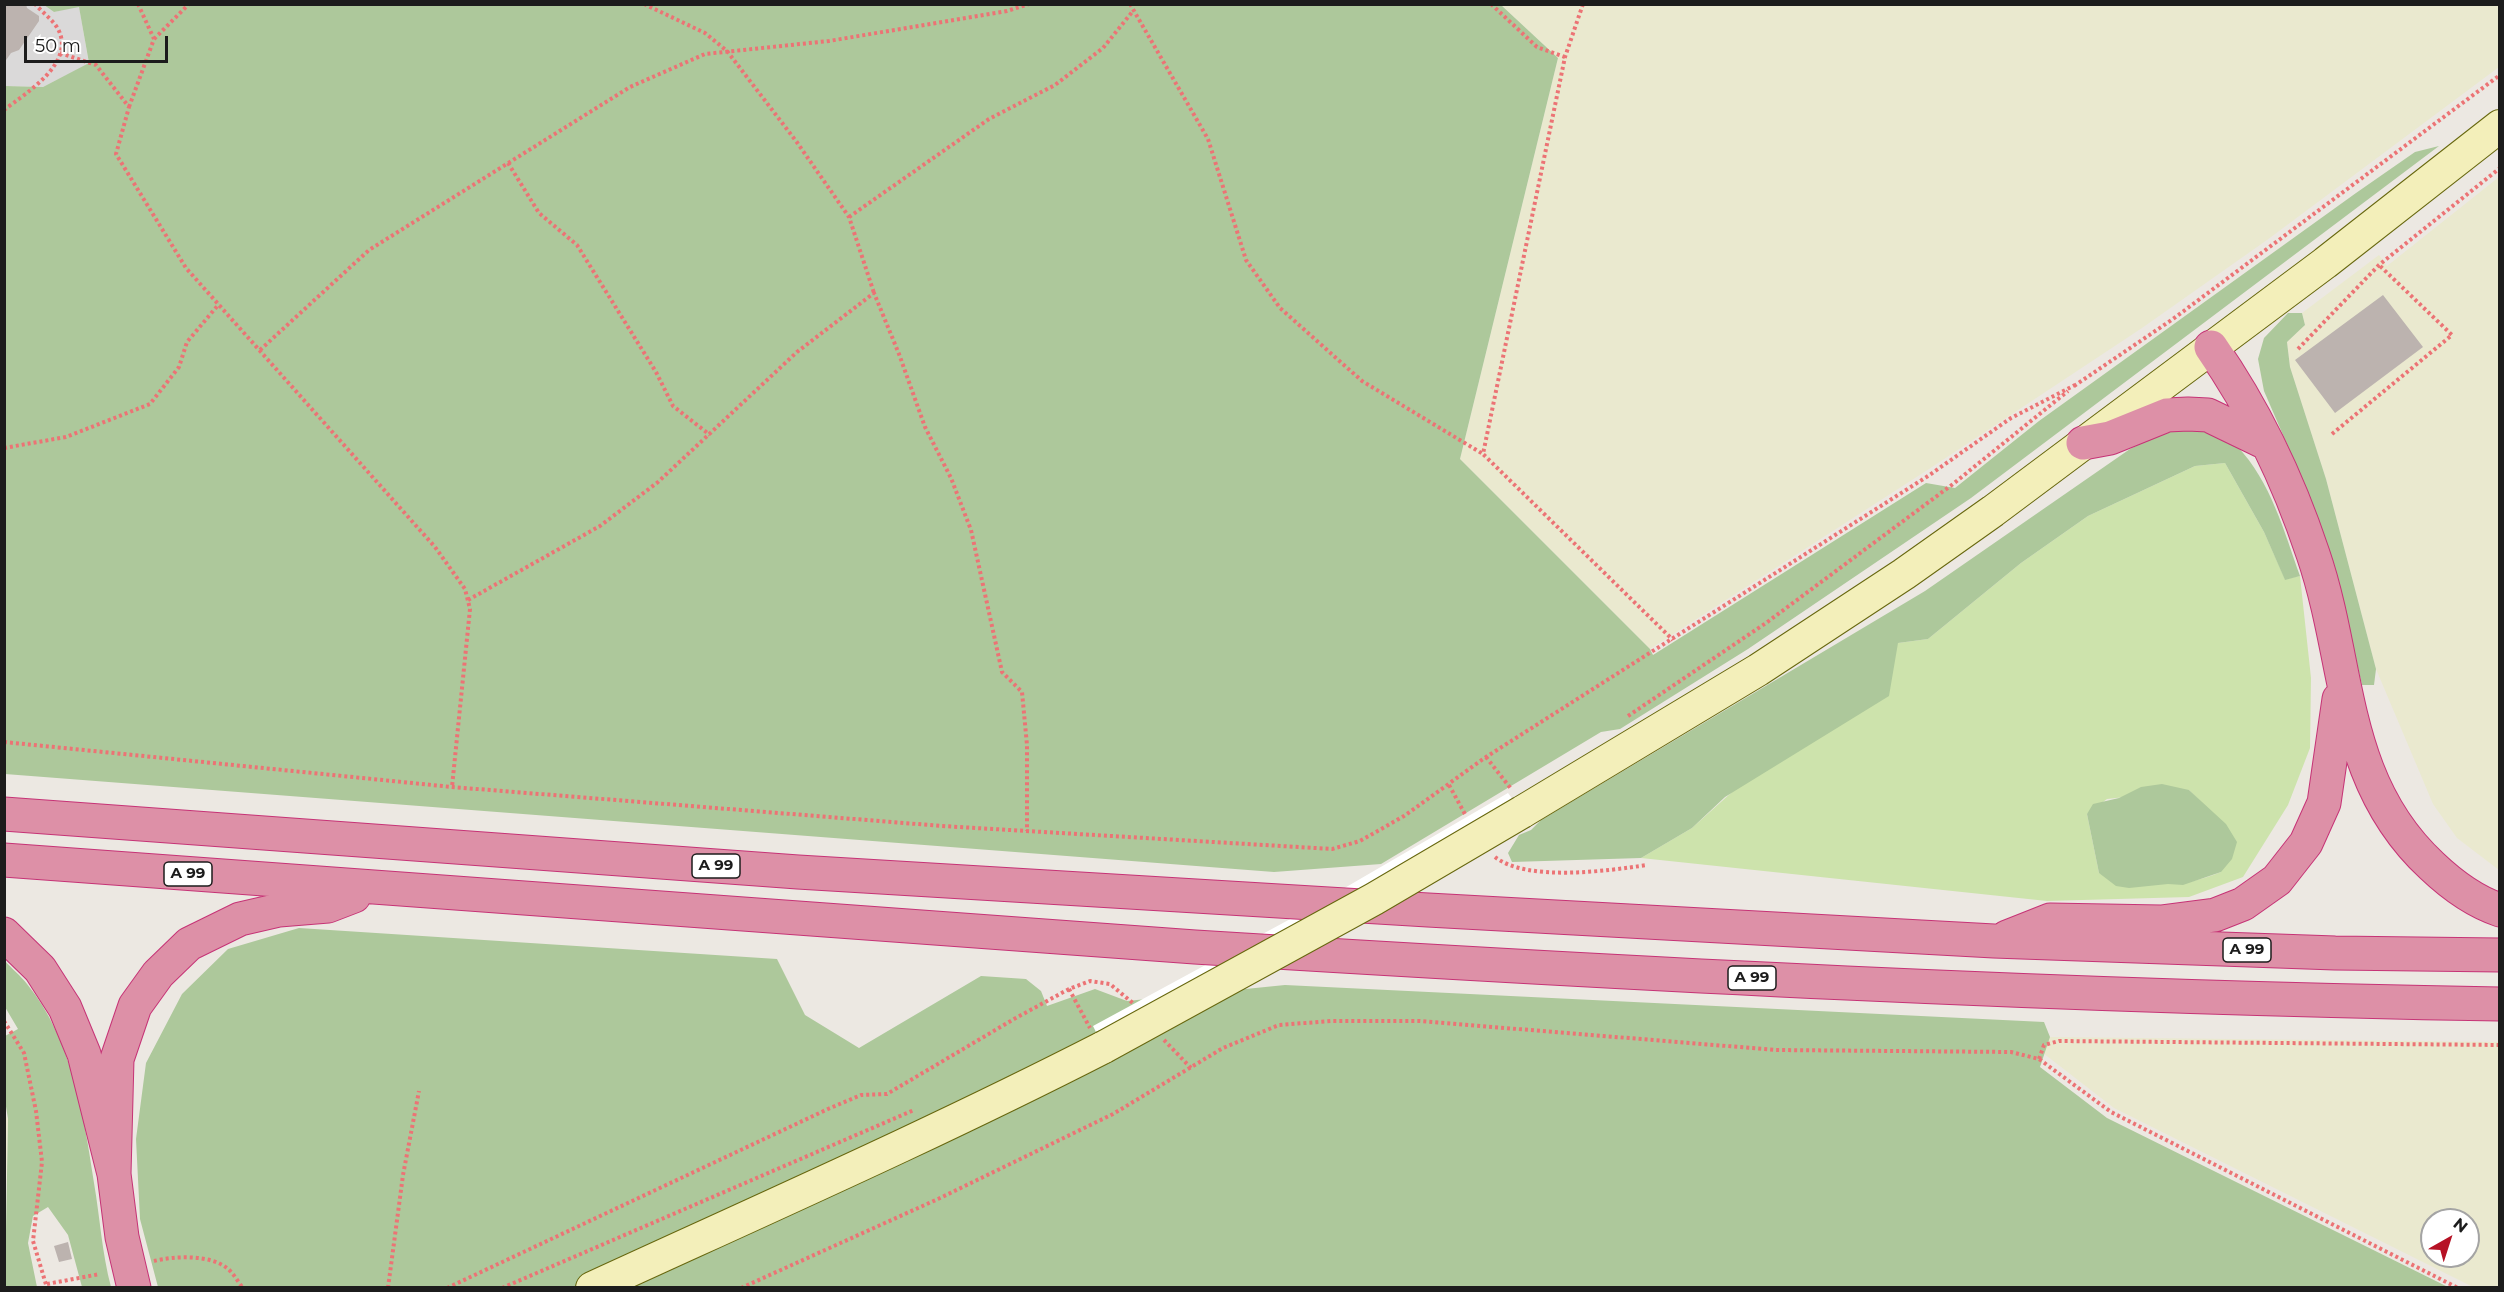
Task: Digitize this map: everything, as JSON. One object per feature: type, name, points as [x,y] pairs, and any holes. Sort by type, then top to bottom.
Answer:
[{"type":"highway","points":[[2211,347],[2225,366],[2268,444],[2286,482],[2313,554],[2325,594],[2356,739],[2378,796],[2412,848],[2457,889],[2499,910]]},
{"type":"highway","points":[[2083,443],[2110,438],[2167,415],[2188,414],[2208,415],[2268,444]]},
{"type":"highway","points":[[1994,942],[2050,920],[2161,922],[2215,915],[2243,904],[2277,880],[2306,843],[2324,803],[2342,674]]},
{"type":"highway","name":"A 99","points":[[4,814],[798,872],[1994,942],[2335,953],[2499,955]]},
{"type":"highway","name":"A 99","points":[[4,860],[371,889],[1496,966],[1991,990],[2319,1001],[2499,1004]]},
{"type":"highway","points":[[114,1174],[117,1059],[135,1006],[158,974],[189,944],[240,919],[279,910],[328,906],[371,889]]},
{"type":"highway","points":[[4,934],[40,969],[65,1008],[84,1054],[114,1174],[122,1238],[139,1276]]},
{"type":"main road","points":[[592,1287],[908,1144],[1008,1096],[1092,1034],[1374,899],[1516,800],[1758,670],[1993,511],[2325,263],[2499,126]]},
{"type":"path","points":[[4,110],[37,85],[54,67],[60,53],[61,42],[58,29],[35,4]]},
{"type":"path","points":[[138,4],[154,39]]},
{"type":"path","points":[[189,4],[154,39],[129,107],[116,154],[186,268],[435,547],[465,589],[471,609],[452,787]]},
{"type":"path","points":[[644,4],[705,33],[727,51],[796,141],[849,217],[874,293],[925,427],[951,478],[971,530],[1002,672],[1022,692],[1027,745],[1027,831]]},
{"type":"path","points":[[260,350],[369,250],[630,87],[705,54],[872,35],[1007,11],[1029,4]]},
{"type":"path","points":[[1130,4],[1208,139],[1246,260],[1280,308],[1362,381],[1483,454],[1672,640]]},
{"type":"path","points":[[1491,4],[1537,47],[1565,57]]},
{"type":"path","points":[[1483,454],[1565,57],[1583,4]]},
{"type":"path","points":[[849,217],[989,119],[1055,85],[1103,48],[1133,11]]},
{"type":"path","points":[[60,53],[96,65],[129,107]]},
{"type":"path","points":[[1624,720],[1766,623],[1953,484],[2075,385],[2173,319],[2499,75]]},
{"type":"path","points":[[508,163],[539,213],[577,245],[656,372],[673,406],[710,435]]},
{"type":"path","points":[[2298,349],[2379,265],[2499,168]]},
{"type":"path","points":[[2332,434],[2452,335],[2379,265]]},
{"type":"path","points":[[468,600],[600,526],[658,482],[796,352],[874,293]]},
{"type":"path","points":[[4,448],[66,437],[150,404],[179,367],[187,342],[219,304]]},
{"type":"path","points":[[4,742],[452,787],[1027,831],[1332,849],[1360,841],[1404,816],[1486,757],[1928,476],[2011,418],[2075,385]]},
{"type":"path","points":[[1486,757],[1507,784]]},
{"type":"path","points":[[1449,785],[1468,818]]},
{"type":"path","points":[[1488,848],[1506,866],[1522,869],[1593,873],[1647,866]]},
{"type":"path","points":[[447,1287],[828,1109],[861,1095],[887,1094],[1069,989],[1090,981],[1110,984],[1135,1005]]},
{"type":"path","points":[[1069,989],[1092,1034]]},
{"type":"path","points":[[4,1021],[24,1053],[36,1111],[42,1162],[33,1241],[47,1286],[100,1274]]},
{"type":"path","points":[[741,1287],[938,1199],[1092,1124],[1223,1048],[1279,1025],[1331,1021],[1419,1021],[1776,1050],[2011,1052],[2039,1059],[2111,1112],[2458,1287]]},
{"type":"path","points":[[1163,1038],[1191,1068]]},
{"type":"path","points":[[2039,1059],[2044,1046],[2059,1041],[2499,1045]]},
{"type":"path","points":[[388,1287],[403,1175],[419,1091]]},
{"type":"path","points":[[502,1287],[916,1109]]},
{"type":"path","points":[[139,1276],[172,1256],[202,1258],[226,1267],[243,1287]]},
{"type":"shaded area","points":[[4,5],[44,5],[54,12],[79,6],[89,64],[43,87],[5,86]]},
{"type":"green space","points":[[44,5],[1501,5],[1558,58],[1460,459],[1650,649],[1653,655],[1926,483],[1955,488],[2039,421],[2356,193],[2415,152],[2439,146],[1971,498],[1748,649],[1620,729],[1601,732],[1381,864],[1274,872],[5,774],[5,86],[43,87],[89,63],[79,7],[54,12]]},
{"type":"green space","points":[[1501,5],[2499,5],[2499,67],[2267,240],[2142,328],[1650,649],[1460,459],[1558,58]]},
{"type":"green space","points":[[2499,177],[2499,870],[2457,838],[2433,804],[2376,669],[2326,479],[2290,367],[2287,342],[2305,325],[2302,313],[2379,255],[2387,266]]},
{"type":"green space","points":[[2288,313],[2302,313],[2305,325],[2287,342],[2290,367],[2326,479],[2376,669],[2374,685],[2362,685],[2334,564],[2309,495],[2264,391],[2258,359],[2264,338]]},
{"type":"green space","points":[[2205,427],[2237,446],[2259,475],[2282,525],[2300,576],[2285,580],[2264,532],[2225,463],[2195,466],[2088,516],[2021,563],[1928,639],[1898,643],[1889,696],[1725,797],[1692,828],[1641,858],[1512,862],[1508,853],[1519,835],[1531,830],[1541,820],[1925,591],[2130,449],[2171,428]]},
{"type":"green space","points":[[2225,463],[2264,532],[2285,579],[2300,576],[2311,678],[2310,748],[2288,805],[2243,877],[2189,897],[2047,901],[1641,858],[1692,828],[1898,643],[1928,639],[2021,563],[2088,516],[2195,466]],"holes":[[[2189,790],[2201,802],[2221,872],[2174,884],[2146,882],[2099,873],[2087,814],[2107,799]]]},
{"type":"green space","points":[[2162,784],[2189,790],[2226,824],[2237,842],[2232,859],[2221,872],[2183,885],[2168,884],[2129,888],[2116,886],[2099,873],[2087,814],[2093,804],[2119,798],[2141,787]]},
{"type":"green space","points":[[299,928],[777,959],[805,1015],[859,1048],[981,976],[1026,979],[1041,991],[1047,1006],[1095,989],[1127,1001],[1285,985],[2044,1022],[2050,1037],[2040,1067],[2107,1118],[2448,1287],[158,1287],[140,1219],[136,1139],[146,1063],[182,994],[228,949]]},
{"type":"green space","points":[[5,961],[25,981],[42,1006],[55,1029],[74,1079],[86,1131],[111,1287],[82,1287],[68,1235],[48,1207],[33,1216],[28,1243],[37,1287],[5,1287],[8,1119],[4,1094],[5,1036],[18,1029],[5,1007]]},
{"type":"green space","points":[[2050,1037],[2499,1042],[2499,1287],[2473,1287],[2435,1268],[2480,1268],[2480,1208],[2420,1208],[2420,1261],[2114,1108],[2043,1053]]},
{"type":"green space","points":[[5,1115],[8,1119],[5,1232]]},
{"type":"pier","points":[[1508,793],[1531,824],[1377,914],[1111,1062],[1093,1026],[1305,911]]},
{"type":"building","points":[[4,4],[26,4],[27,8],[39,16],[39,21],[19,50],[11,53],[4,63]]},
{"type":"building","points":[[2383,295],[2423,347],[2335,413],[2295,360]]},
{"type":"building","points":[[68,1242],[72,1259],[59,1262],[54,1246]]}]
